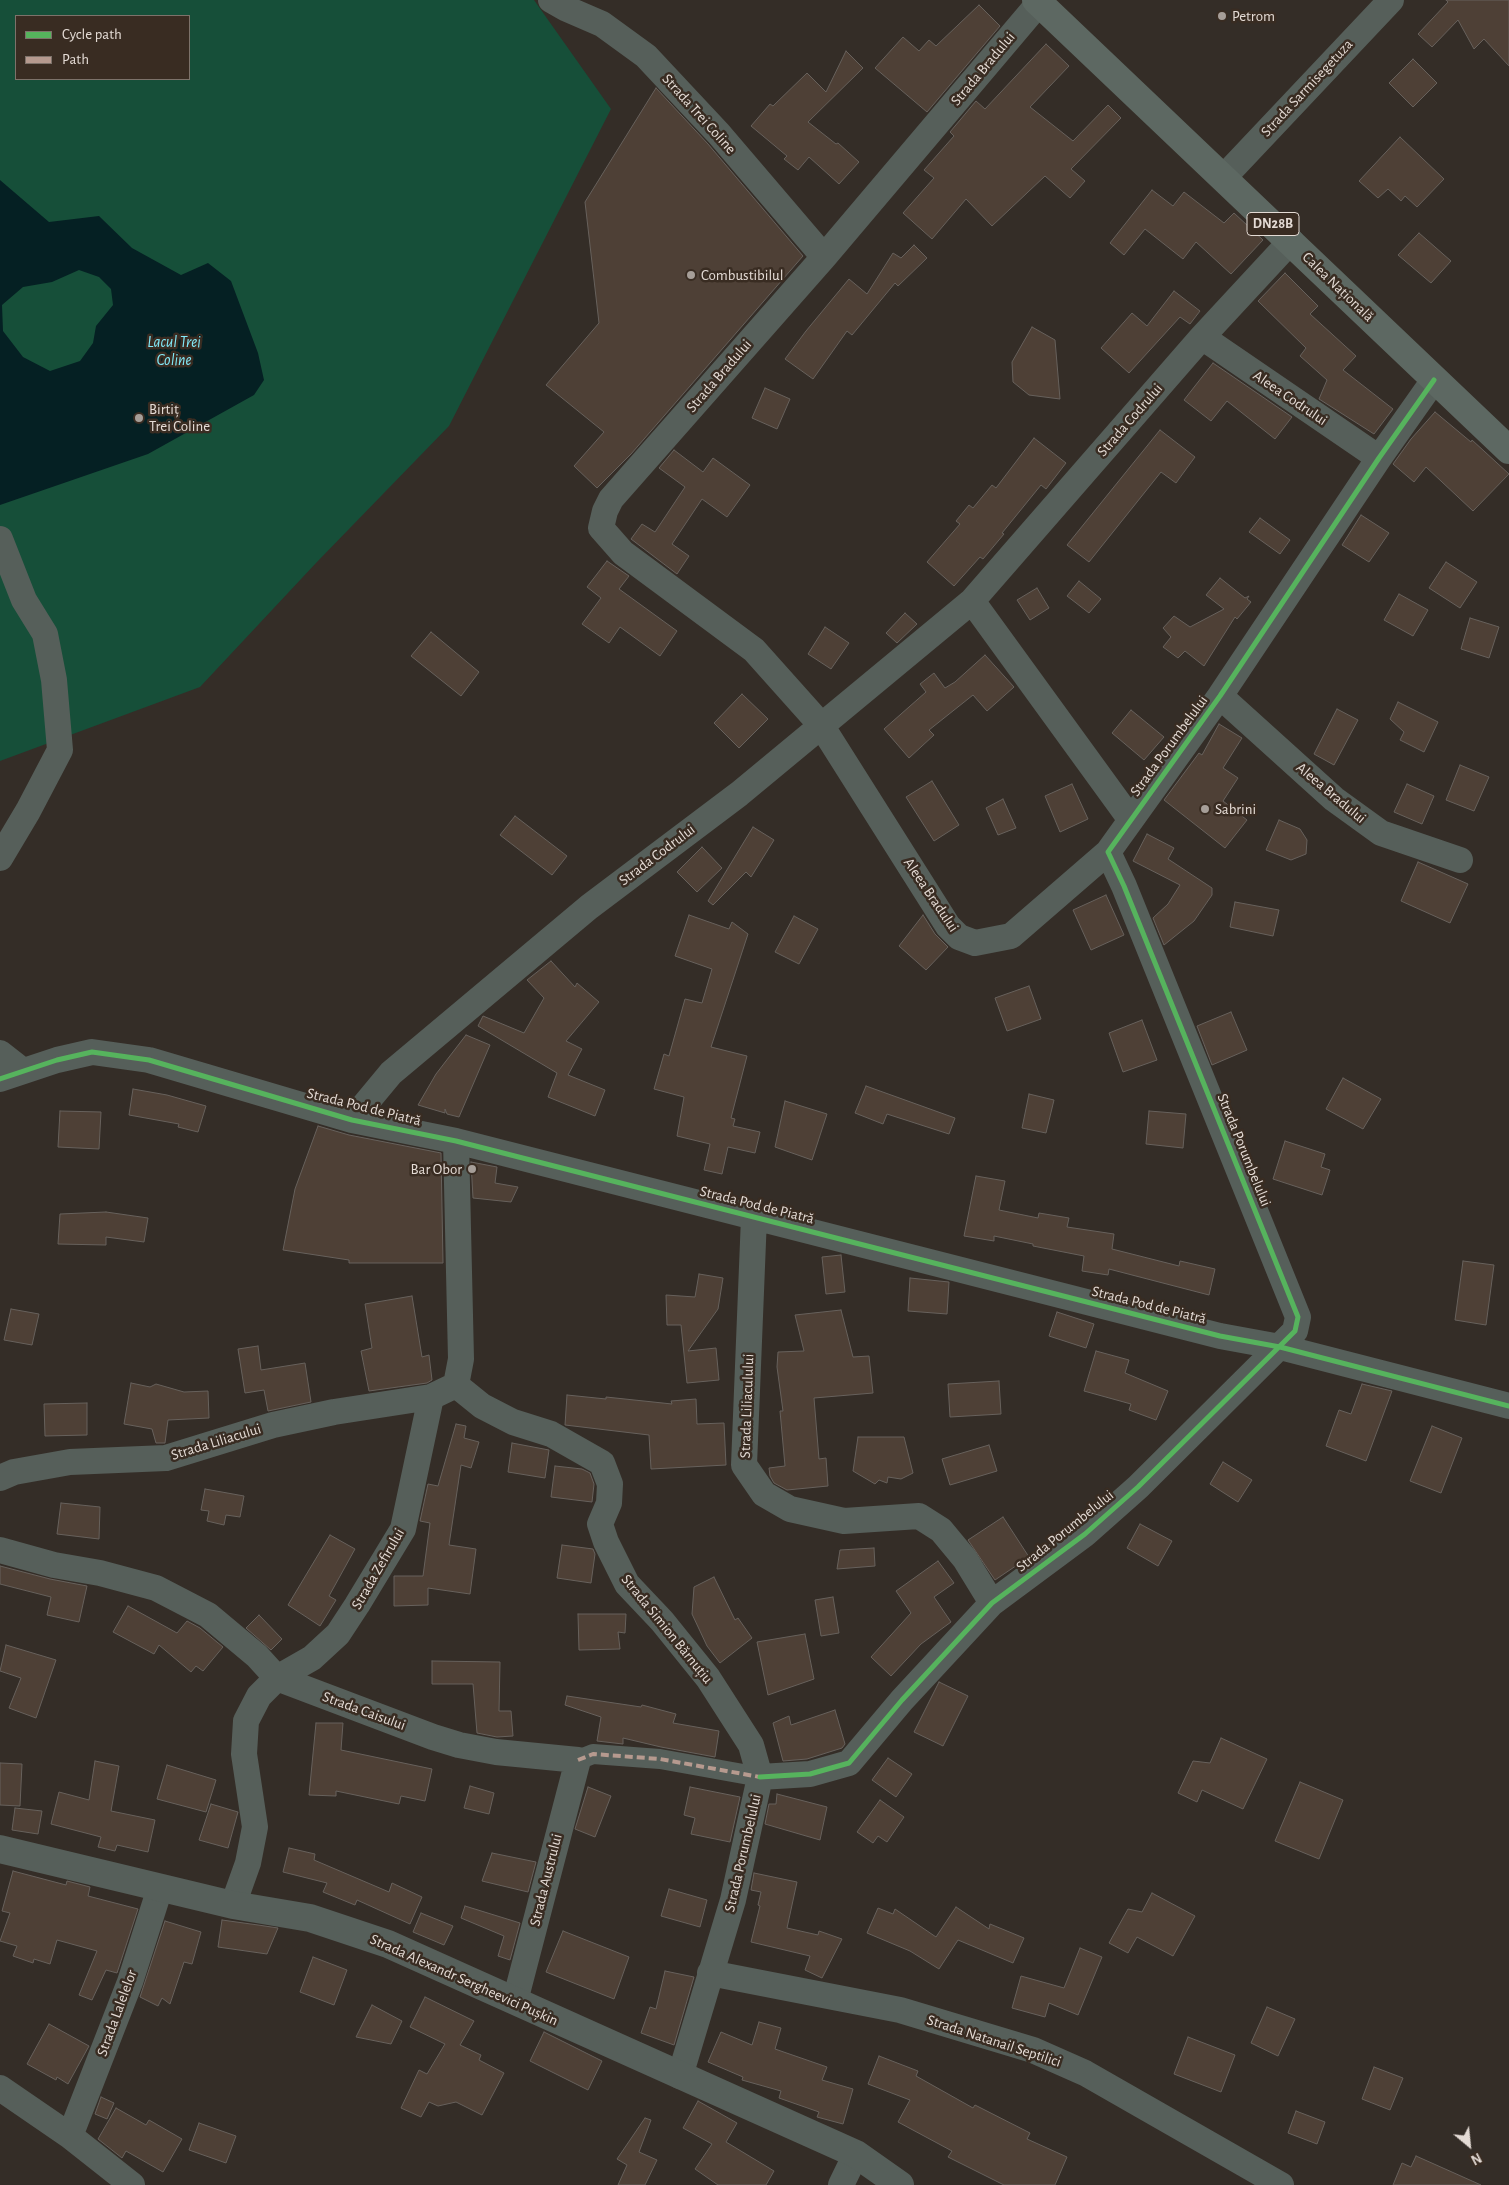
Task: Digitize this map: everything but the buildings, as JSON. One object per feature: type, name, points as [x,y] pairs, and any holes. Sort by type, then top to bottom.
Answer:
[{"type":"main road","name":"Calea Națională","points":[[1037,2],[1224,177],[1509,450]]},
{"type":"street","name":"Strada Trei Coline","points":[[551,0],[602,24],[646,56],[719,134],[824,257]]},
{"type":"street","name":"Strada Sarmisegetuza","points":[[1224,177],[1391,0]]},
{"type":"street","name":"Strada Bradului","points":[[821,725],[754,650],[623,553],[601,528],[605,511],[611,499],[824,257],[1037,2]]},
{"type":"street","name":"Strada Codrului","points":[[352,1120],[390,1073],[589,907],[738,794],[972,601],[1202,337],[1291,242]]},
{"type":"street","name":"Aleea Codrului","points":[[1202,337],[1379,458]]},
{"type":"street","name":"Strada Porumbelului","points":[[680,2076],[733,1900],[760,1777],[810,1774],[849,1763],[902,1700],[992,1603],[1092,1528],[1138,1487],[1295,1331],[1298,1317],[1124,886],[1108,852],[1220,696],[1379,458],[1434,380]]},
{"type":"street","points":[[0,539],[24,600],[45,634],[54,680],[60,750],[28,811],[0,858]]},
{"type":"street","points":[[972,601],[1131,820]]},
{"type":"street","name":"Aleea Bradului","points":[[1220,696],[1334,799],[1381,833],[1460,860]]},
{"type":"street","name":"Aleea Bradului","points":[[821,725],[948,926],[959,937],[975,943],[1011,936],[1108,852]]},
{"type":"street","name":"Strada Pod de Piatră","points":[[12,1075],[92,1052],[149,1060],[352,1120],[456,1142],[1220,1336],[1280,1347],[1509,1406]]},
{"type":"street","points":[[0,1053],[12,1075]]},
{"type":"street","points":[[431,1396],[456,1386],[460,1359],[456,1142]]},
{"type":"street","name":"Strada Liliaculului","points":[[754,1217],[744,1465],[764,1494],[790,1509],[844,1521],[920,1516],[941,1530],[959,1552],[992,1603]]},
{"type":"street","name":"Strada Simion Bărnuțiu","points":[[456,1386],[482,1406],[513,1422],[551,1434],[602,1463],[610,1484],[609,1503],[600,1524],[606,1542],[627,1584],[662,1621],[708,1678],[751,1745],[760,1777]]},
{"type":"street","name":"Strada Liliacului","points":[[0,1478],[14,1472],[70,1462],[166,1458],[274,1425],[334,1412],[431,1396]]},
{"type":"street","name":"Strada Zefirului","points":[[233,1905],[248,1864],[255,1827],[244,1754],[246,1721],[259,1696],[277,1678],[312,1658],[338,1634],[403,1529],[431,1396]]},
{"type":"street","name":"Strada Caisului","points":[[0,1550],[54,1565],[100,1573],[156,1588],[208,1615],[257,1656],[277,1678],[459,1745],[496,1752],[578,1760],[593,1754],[660,1759],[760,1777]]},
{"type":"street","name":"Strada Austrului","points":[[516,2001],[578,1760]]},
{"type":"street","name":"Strada Alexandr Sergheevici Pușkin","points":[[0,1849],[233,1905],[310,1918],[379,1941],[856,2154],[900,2185]]},
{"type":"street","name":"Strada Lalelelor","points":[[70,2136],[130,1982],[160,1888]]},
{"type":"street","name":"Strada Natanail Septilici","points":[[710,1973],[900,2010],[1033,2050],[1085,2073],[1281,2185]]},
{"type":"street","points":[[0,2088],[70,2136],[132,2185]]},
{"type":"street","points":[[841,2185],[856,2154]]},
{"type":"green space","points":[[0,0],[534,0],[611,109],[449,426],[316,563],[200,687],[0,761]]},
{"type":"water","name":"Lacul Trei Coline","points":[[0,180],[49,222],[99,216],[132,248],[181,275],[208,263],[231,281],[258,353],[264,380],[254,395],[148,454],[0,505]],"holes":[[[79,270],[99,277],[111,289],[113,305],[96,326],[93,343],[80,361],[50,371],[23,357],[3,331],[2,305],[23,287],[52,282]]]},
{"type":"marked path","points":[[578,1760],[593,1754],[660,1759],[760,1777]]},
{"type":"cycle path","points":[[760,1777],[810,1774],[849,1763],[902,1700],[992,1603],[1085,1534],[1138,1487],[1295,1331],[1298,1317],[1124,886],[1108,852],[1220,696],[1379,458],[1434,380]]},
{"type":"cycle path","points":[[0,1079],[57,1060],[92,1052],[149,1060],[352,1120],[456,1141],[1220,1336],[1280,1347],[1509,1406]]},
{"type":"place","name":"Petrom","points":[[1222,16]]},
{"type":"place","name":"Combustibilul","points":[[691,275]]},
{"type":"place","name":"Birtiț Trei Coline","points":[[139,418]]},
{"type":"place","name":"Sabrini","points":[[1205,809]]},
{"type":"place","name":"Bar Obor","points":[[472,1169]]}]
